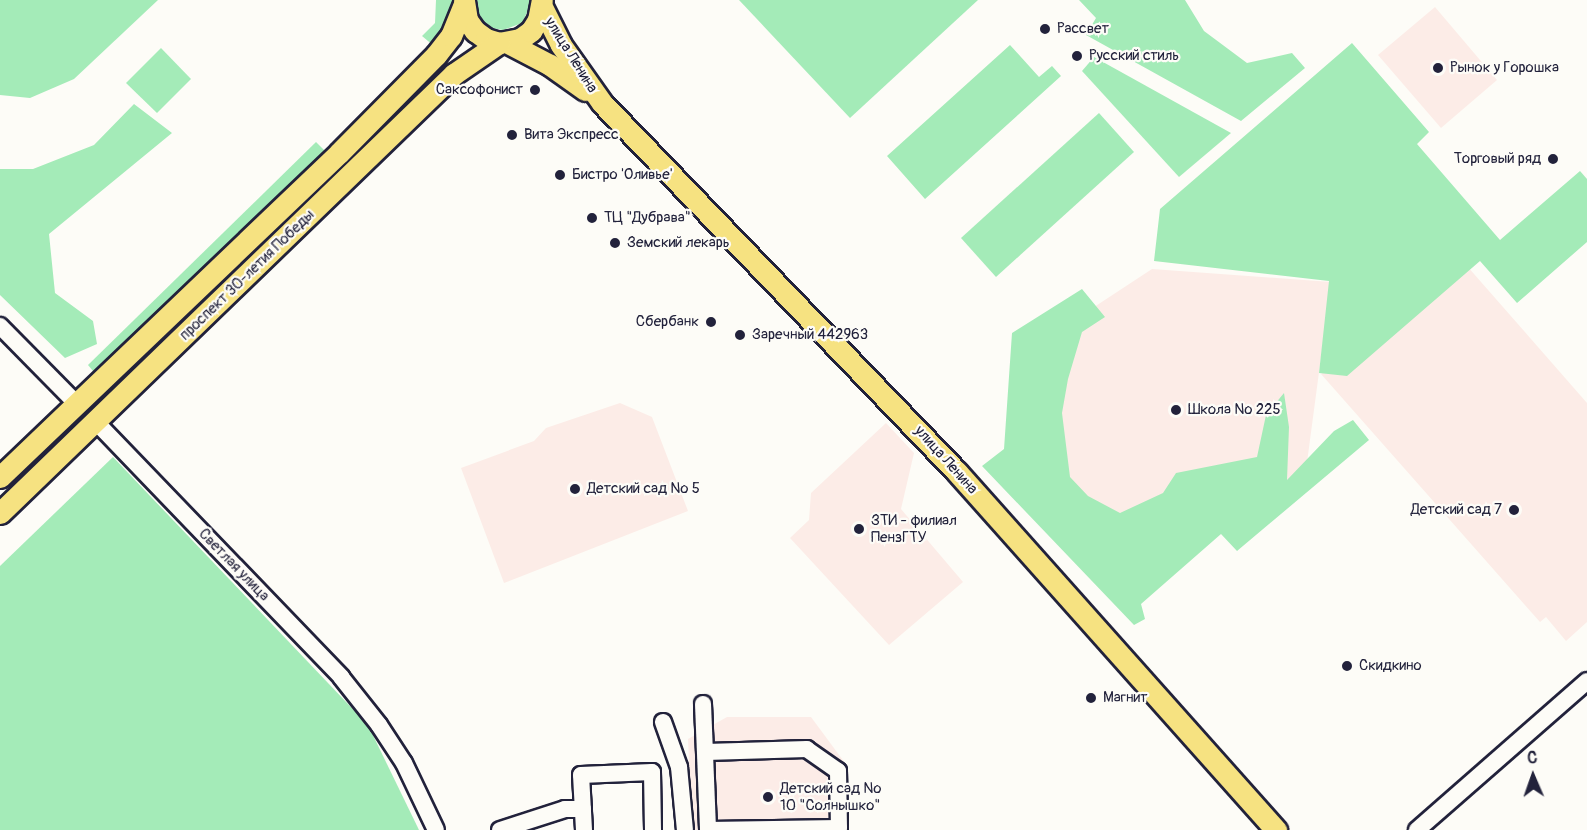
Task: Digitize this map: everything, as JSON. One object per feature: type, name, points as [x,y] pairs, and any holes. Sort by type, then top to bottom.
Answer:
[{"type":"main road","name":"улица Ленина","points":[[464,3],[467,20],[475,31],[486,39],[504,43],[550,65],[602,103]]},
{"type":"main road","name":"проспект 30-летия Победы","points":[[0,477],[339,153],[436,55],[451,36],[464,3]]},
{"type":"main road","name":"улица Ленина","points":[[542,4],[561,45],[602,103],[942,456],[1276,830]]},
{"type":"main road","name":"проспект 30-летия Победы","points":[[0,513],[454,74],[504,43],[520,39],[531,31],[538,20],[542,4]]},
{"type":"main road","name":"Светлая улица","points":[[76,403],[96,422]]},
{"type":"street","name":"Светлая улица","points":[[0,326],[76,403]]},
{"type":"street","name":"Светлая улица","points":[[96,422],[341,677],[379,725],[404,763],[436,830]]},
{"type":"street","points":[[1417,830],[1587,681]]},
{"type":"street","points":[[704,704],[708,830],[839,828],[838,771],[807,749],[706,752]]},
{"type":"street","points":[[663,722],[679,767],[685,830]]},
{"type":"street","points":[[584,830],[582,775],[652,772],[653,830]]},
{"type":"street","points":[[500,830],[565,809],[583,809]]},
{"type":"shaded area","name":"Рынок у Горошка","points":[[1435,7],[1497,80],[1441,128],[1378,55]]},
{"type":"shaded area","name":"Детский сад 7","points":[[1460,258],[1587,403],[1587,622],[1566,641],[1546,617],[1540,622],[1321,374]]},
{"type":"shaded area","name":"Школа № 225","points":[[1152,269],[1331,282],[1304,485],[1229,513],[1129,594],[1027,484],[1050,336]]},
{"type":"shaded area","name":"Детский сад № 5","points":[[620,403],[652,417],[688,511],[504,583],[461,468],[534,441],[546,428]]},
{"type":"shaded area","name":"ЗТИ - филиал ПензГТУ","points":[[886,423],[914,453],[901,509],[963,582],[889,645],[790,538],[809,520],[811,493]]},
{"type":"shaded area","name":"Детский сад № 10 \"Солнышко\"","points":[[727,717],[811,717],[845,763],[847,830],[692,830],[688,739]]},
{"type":"green space","points":[[0,0],[158,0],[74,79],[30,98],[0,95]]},
{"type":"green space","points":[[436,0],[452,0],[452,2],[450,20],[434,46],[422,36],[435,23]]},
{"type":"green space","points":[[477,0],[530,0],[531,4],[522,23],[503,30],[492,28],[484,22],[478,13]]},
{"type":"green space","points":[[739,0],[978,0],[850,118]]},
{"type":"green space","points":[[1079,0],[1185,0],[1204,31],[1247,63],[1292,53],[1305,68],[1241,121],[1086,35],[1096,18]]},
{"type":"green space","points":[[1352,43],[1429,132],[1417,144],[1500,240],[1580,171],[1587,179],[1587,242],[1517,303],[1480,261],[1347,376],[1319,373],[1329,281],[1154,261],[1160,209]]},
{"type":"green space","points":[[1010,45],[1039,77],[1052,66],[1061,76],[925,199],[887,156]]},
{"type":"green space","points":[[161,48],[191,79],[157,113],[126,83]]},
{"type":"green space","points":[[1094,57],[1231,133],[1179,177],[1082,71]]},
{"type":"green space","points":[[413,89],[421,96],[116,392],[108,384]]},
{"type":"green space","points":[[134,104],[172,133],[49,234],[55,293],[93,321],[97,344],[65,358],[0,295],[0,169],[33,169],[94,145]]},
{"type":"green space","points":[[1099,113],[1134,152],[996,277],[961,238]]},
{"type":"green space","points":[[316,142],[329,155],[98,377],[88,365]]},
{"type":"green space","points":[[1082,289],[1105,317],[1082,332],[1068,379],[1062,413],[1070,477],[1088,496],[1120,513],[1163,493],[1176,473],[1257,457],[1266,415],[1284,393],[1289,427],[1287,480],[1334,431],[1353,420],[1369,440],[1237,551],[1221,534],[1141,604],[1145,619],[1134,625],[982,466],[1004,449],[1012,333]]},
{"type":"green space","points":[[113,457],[368,725],[419,830],[0,830],[0,566]]},
{"type":"place","name":"Рассвет","points":[[1045,29]]},
{"type":"place","name":"Русский стиль","points":[[1077,56]]},
{"type":"place","name":"Рынок у Горошка","points":[[1438,68]]},
{"type":"place","name":"Саксофонист","points":[[535,90]]},
{"type":"place","name":"Вита Экспресс","points":[[512,135]]},
{"type":"place","name":"Торговый ряд","points":[[1553,159]]},
{"type":"place","name":"Бистро 'Оливье'","points":[[560,175]]},
{"type":"place","name":"ТЦ \"Дубрава\"","points":[[592,218]]},
{"type":"place","name":"Земский лекарь","points":[[615,243]]},
{"type":"place","name":"Сбербанк","points":[[711,322]]},
{"type":"place","name":"Заречный 442963","points":[[740,335]]},
{"type":"place","name":"Школа № 225","points":[[1176,410]]},
{"type":"place","name":"Детский сад № 5","points":[[575,489]]},
{"type":"place","name":"Детский сад 7","points":[[1514,510]]},
{"type":"place","name":"ЗТИ - филиал ПензГТУ","points":[[859,529]]},
{"type":"place","name":"Скидкино","points":[[1347,666]]},
{"type":"place","name":"Магнит","points":[[1091,698]]},
{"type":"place","name":"Детский сад № 10 \"Солнышко\"","points":[[768,797]]}]
